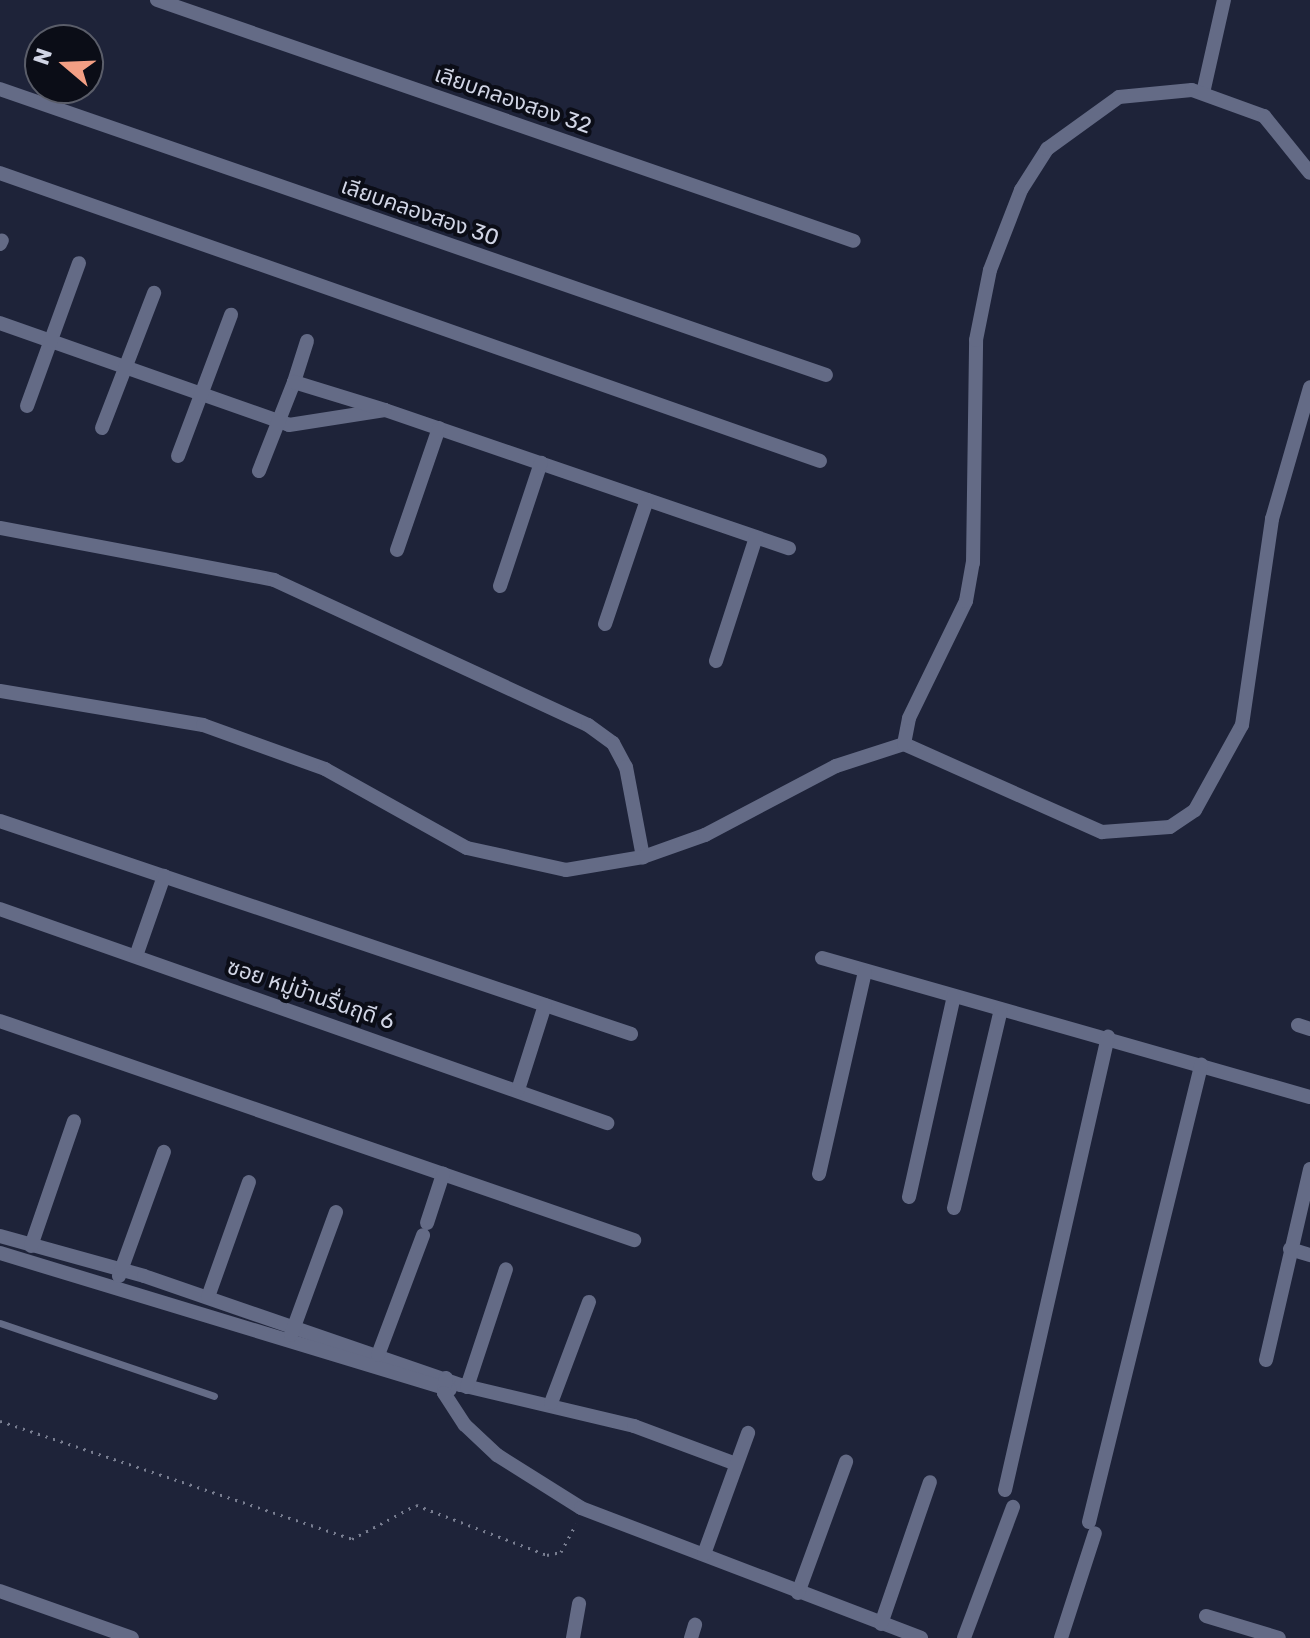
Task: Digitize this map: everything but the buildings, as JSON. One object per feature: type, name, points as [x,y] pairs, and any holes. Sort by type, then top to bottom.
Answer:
[{"type":"street","name":"เลียบคลองสอง 32","points":[[157,0],[854,241]]},
{"type":"street","points":[[1203,93],[1224,0]]},
{"type":"street","name":"เลียบคลองสอง 30","points":[[0,89],[826,375]]},
{"type":"street","points":[[904,744],[909,718],[966,601],[978,476],[976,340],[1004,225],[1047,149],[1080,119],[1119,97],[1203,93],[1264,116],[1310,173]]},
{"type":"street","points":[[0,173],[820,461]]},
{"type":"street","points":[[27,406],[79,263]]},
{"type":"street","points":[[102,428],[154,293]]},
{"type":"street","points":[[178,456],[231,315]]},
{"type":"street","points":[[0,323],[278,421],[340,422],[385,410]]},
{"type":"street","points":[[259,471],[307,341]]},
{"type":"street","points":[[294,382],[439,428],[789,548]]},
{"type":"street","points":[[0,691],[156,712],[238,736],[325,769],[421,825],[514,863],[566,870],[643,857],[705,835],[836,766],[904,744],[1102,832],[1170,827],[1195,810],[1242,725],[1272,519],[1310,387]]},
{"type":"street","points":[[397,550],[439,428]]},
{"type":"street","points":[[500,586],[541,463]]},
{"type":"street","points":[[605,624],[647,500]]},
{"type":"street","points":[[0,528],[274,580],[588,725],[613,743],[626,767],[643,857]]},
{"type":"street","points":[[716,661],[756,537]]},
{"type":"street","points":[[0,821],[631,1034]]},
{"type":"street","points":[[136,956],[164,876]]},
{"type":"street","name":"ซอย หมู่บ้านรื่นฤดี 6","points":[[0,909],[607,1123]]},
{"type":"street","points":[[822,958],[1310,1097]]},
{"type":"street","points":[[819,1174],[865,972]]},
{"type":"street","points":[[909,1197],[954,996]]},
{"type":"street","points":[[518,1090],[545,1005]]},
{"type":"street","points":[[954,1208],[1001,1009]]},
{"type":"street","points":[[0,1021],[634,1240]]},
{"type":"street","points":[[1005,1490],[1108,1037]]},
{"type":"street","points":[[1061,1638],[1092,1527],[1201,1065]]},
{"type":"street","points":[[31,1246],[74,1121]]},
{"type":"street","points":[[115,1287],[164,1152]]},
{"type":"street","points":[[1266,1360],[1310,1169]]},
{"type":"street","points":[[378,1355],[443,1174]]},
{"type":"street","points":[[208,1297],[249,1182]]},
{"type":"street","points":[[288,1344],[336,1212]]},
{"type":"street","points":[[0,1236],[208,1297],[378,1355],[445,1386],[497,1455],[581,1508],[921,1638]]},
{"type":"street","points":[[1290,1249],[1310,1255]]},
{"type":"street","points":[[0,1253],[288,1344],[445,1386],[464,1386],[551,1403],[736,1464]]},
{"type":"street","points":[[464,1386],[506,1269]]},
{"type":"street","points":[[551,1403],[589,1302]]},
{"type":"street","points":[[704,1554],[748,1433]]},
{"type":"street","points":[[798,1593],[846,1462]]},
{"type":"street","points":[[881,1624],[930,1482]]},
{"type":"street","points":[[964,1638],[1013,1507]]},
{"type":"street","points":[[0,1591],[132,1638]]},
{"type":"street","points":[[573,1638],[579,1604]]},
{"type":"street","points":[[1206,1616],[1279,1638]]},
{"type":"lane","points":[[0,1323],[214,1396]]},
{"type":"path","points":[[0,1421],[352,1539],[416,1505],[554,1555],[571,1538],[581,1508]]}]
